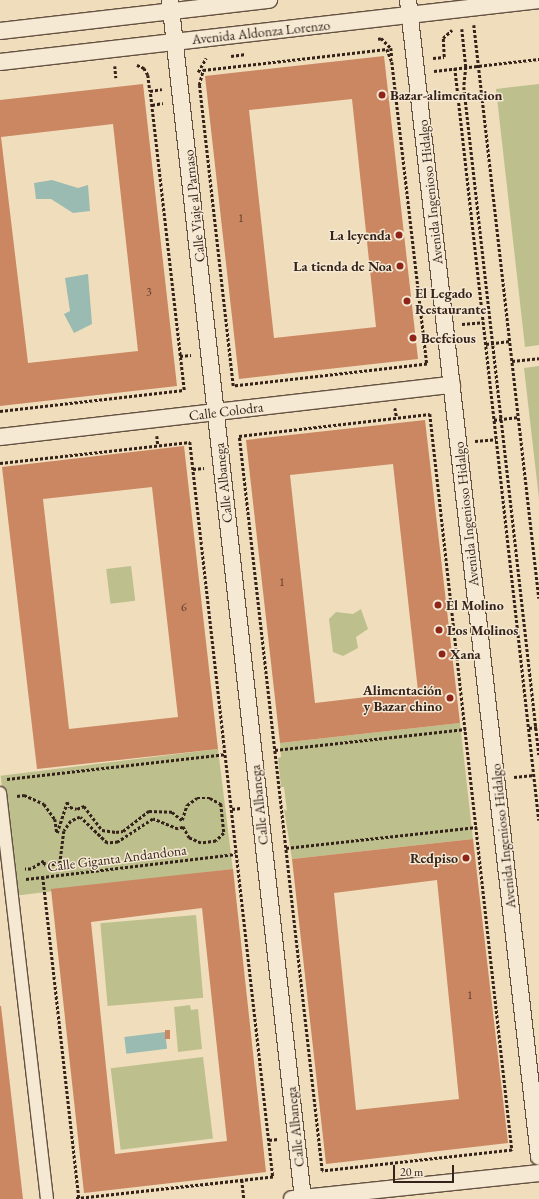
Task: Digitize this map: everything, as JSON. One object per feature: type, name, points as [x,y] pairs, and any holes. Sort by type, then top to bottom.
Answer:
[{"type":"street","points":[[0,31],[170,6],[269,0]]},
{"type":"street","name":"Avenida Aldonza Lorenzo","points":[[0,62],[113,48],[152,34],[174,36],[409,7],[473,8],[539,0]]},
{"type":"street","name":"Calle Viaje al Parnaso","points":[[170,6],[216,413]]},
{"type":"street","name":"Avenida Ingenioso Hidalgo","points":[[409,7],[539,1157]]},
{"type":"street","name":"Calle Colodra","points":[[0,437],[452,385]]},
{"type":"street","name":"Calle Albanega","points":[[216,413],[298,1198]]},
{"type":"street","points":[[0,797],[47,1199]]},
{"type":"street","points":[[298,1198],[539,1173]]},
{"type":"path","points":[[473,8],[539,598]]},
{"type":"path","points":[[394,75],[444,57],[443,38],[449,30],[462,29],[466,67],[464,87],[494,343],[539,754]]},
{"type":"path","points":[[212,57],[205,58],[198,70],[233,386],[426,364],[391,48],[381,38],[375,39]]},
{"type":"path","points":[[199,84],[203,70],[387,49],[392,62]]},
{"type":"path","points":[[228,56],[252,53]]},
{"type":"path","points":[[392,62],[416,67],[455,68],[539,59]]},
{"type":"path","points":[[0,410],[184,390],[148,75],[144,68],[134,64]]},
{"type":"path","points":[[107,67],[121,65]]},
{"type":"path","points":[[455,68],[539,820]]},
{"type":"path","points":[[150,90],[180,88],[199,84]]},
{"type":"path","points":[[486,344],[510,341]]},
{"type":"path","points":[[512,361],[539,358]]},
{"type":"path","points":[[430,414],[512,1150],[322,1171],[275,750],[239,436],[430,414]]},
{"type":"path","points":[[494,420],[519,417]]},
{"type":"path","points":[[0,463],[190,442],[273,1177],[75,1199]]},
{"type":"path","points":[[529,728],[537,727]]},
{"type":"path","points":[[275,750],[466,729]]},
{"type":"path","points":[[0,780],[225,754]]},
{"type":"path","points":[[0,797],[24,795],[38,800],[50,810],[55,819],[57,833],[67,802],[70,807],[77,809],[84,806],[102,830],[116,832],[123,831],[149,811],[172,812],[182,820],[187,806],[197,798],[210,798],[221,804],[224,833],[216,841],[201,843],[189,838],[183,827],[178,829],[153,819],[118,842],[107,843],[80,818],[71,820],[64,832],[60,864],[44,865],[44,860],[31,869],[8,867]]},
{"type":"path","points":[[286,848],[477,826]]},
{"type":"path","name":"Calle Giganta Andandona","points":[[10,881],[236,854]]},
{"type":"path","points":[[43,877],[79,1199]]},
{"type":"path","points":[[242,1180],[244,1199]]},
{"type":"green space","points":[[539,84],[539,345],[525,347],[496,89]]},
{"type":"green space","points":[[539,366],[539,499],[524,368]]},
{"type":"green space","points":[[131,566],[135,601],[110,604],[106,569]]},
{"type":"green space","points":[[361,609],[368,629],[356,637],[358,648],[343,656],[333,652],[329,619],[336,612],[353,614]]},
{"type":"green space","points":[[460,723],[473,839],[292,859],[284,809],[287,811],[284,787],[281,787],[278,758],[281,757],[280,743]]},
{"type":"green space","points":[[218,749],[233,869],[15,896],[1,776]]},
{"type":"green space","points":[[196,915],[203,998],[108,1006],[100,923]]},
{"type":"green space","points":[[190,1005],[191,1010],[198,1009],[202,1049],[178,1052],[174,1007]]},
{"type":"green space","points":[[203,1057],[213,1138],[121,1150],[111,1068]]},
{"type":"water","points":[[52,180],[78,188],[88,185],[90,211],[73,213],[51,199],[36,199],[34,183]]},
{"type":"water","points":[[88,274],[92,324],[74,333],[64,314],[70,311],[65,278]]},
{"type":"water","points":[[165,1032],[167,1049],[126,1054],[124,1037]]},
{"type":"building","points":[[384,56],[418,359],[239,379],[205,76]],"holes":[[[352,99],[376,327],[274,338],[249,110]]]},
{"type":"building","points":[[143,84],[177,386],[0,406],[0,100]],"holes":[[[113,124],[138,351],[28,363],[1,137]]]},
{"type":"building","points":[[425,420],[460,723],[280,743],[246,440]],"holes":[[[393,464],[418,691],[315,703],[290,475]]]},
{"type":"building","points":[[184,446],[218,749],[37,769],[2,467]],"holes":[[[152,487],[178,717],[69,729],[43,499]]]},
{"type":"building","points":[[473,839],[508,1143],[326,1164],[292,859]],"holes":[[[437,880],[459,1099],[356,1110],[334,893]]]},
{"type":"building","points":[[233,869],[266,1172],[84,1193],[51,889]],"holes":[[[202,908],[227,1141],[115,1154],[91,922]]]},
{"type":"building","points":[[1,1006],[23,1199],[0,1199]]},
{"type":"building","points":[[165,1030],[170,1030],[170,1039],[165,1039]]},
{"type":"place","name":"Bazar-alimentacion","points":[[382,95]]},
{"type":"place","name":"La leyenda","points":[[399,235]]},
{"type":"place","name":"La tienda de Noa","points":[[400,266]]},
{"type":"place","name":"El Legado Restaurante","points":[[407,301]]},
{"type":"place","name":"Beefcious","points":[[413,338]]},
{"type":"place","name":"El Molino","points":[[438,605]]},
{"type":"place","name":"Los Molinos","points":[[439,630]]},
{"type":"place","name":"Xana","points":[[442,654]]},
{"type":"place","name":"Alimentación y Bazar chino","points":[[450,698]]},
{"type":"place","name":"Redpiso","points":[[466,858]]}]
